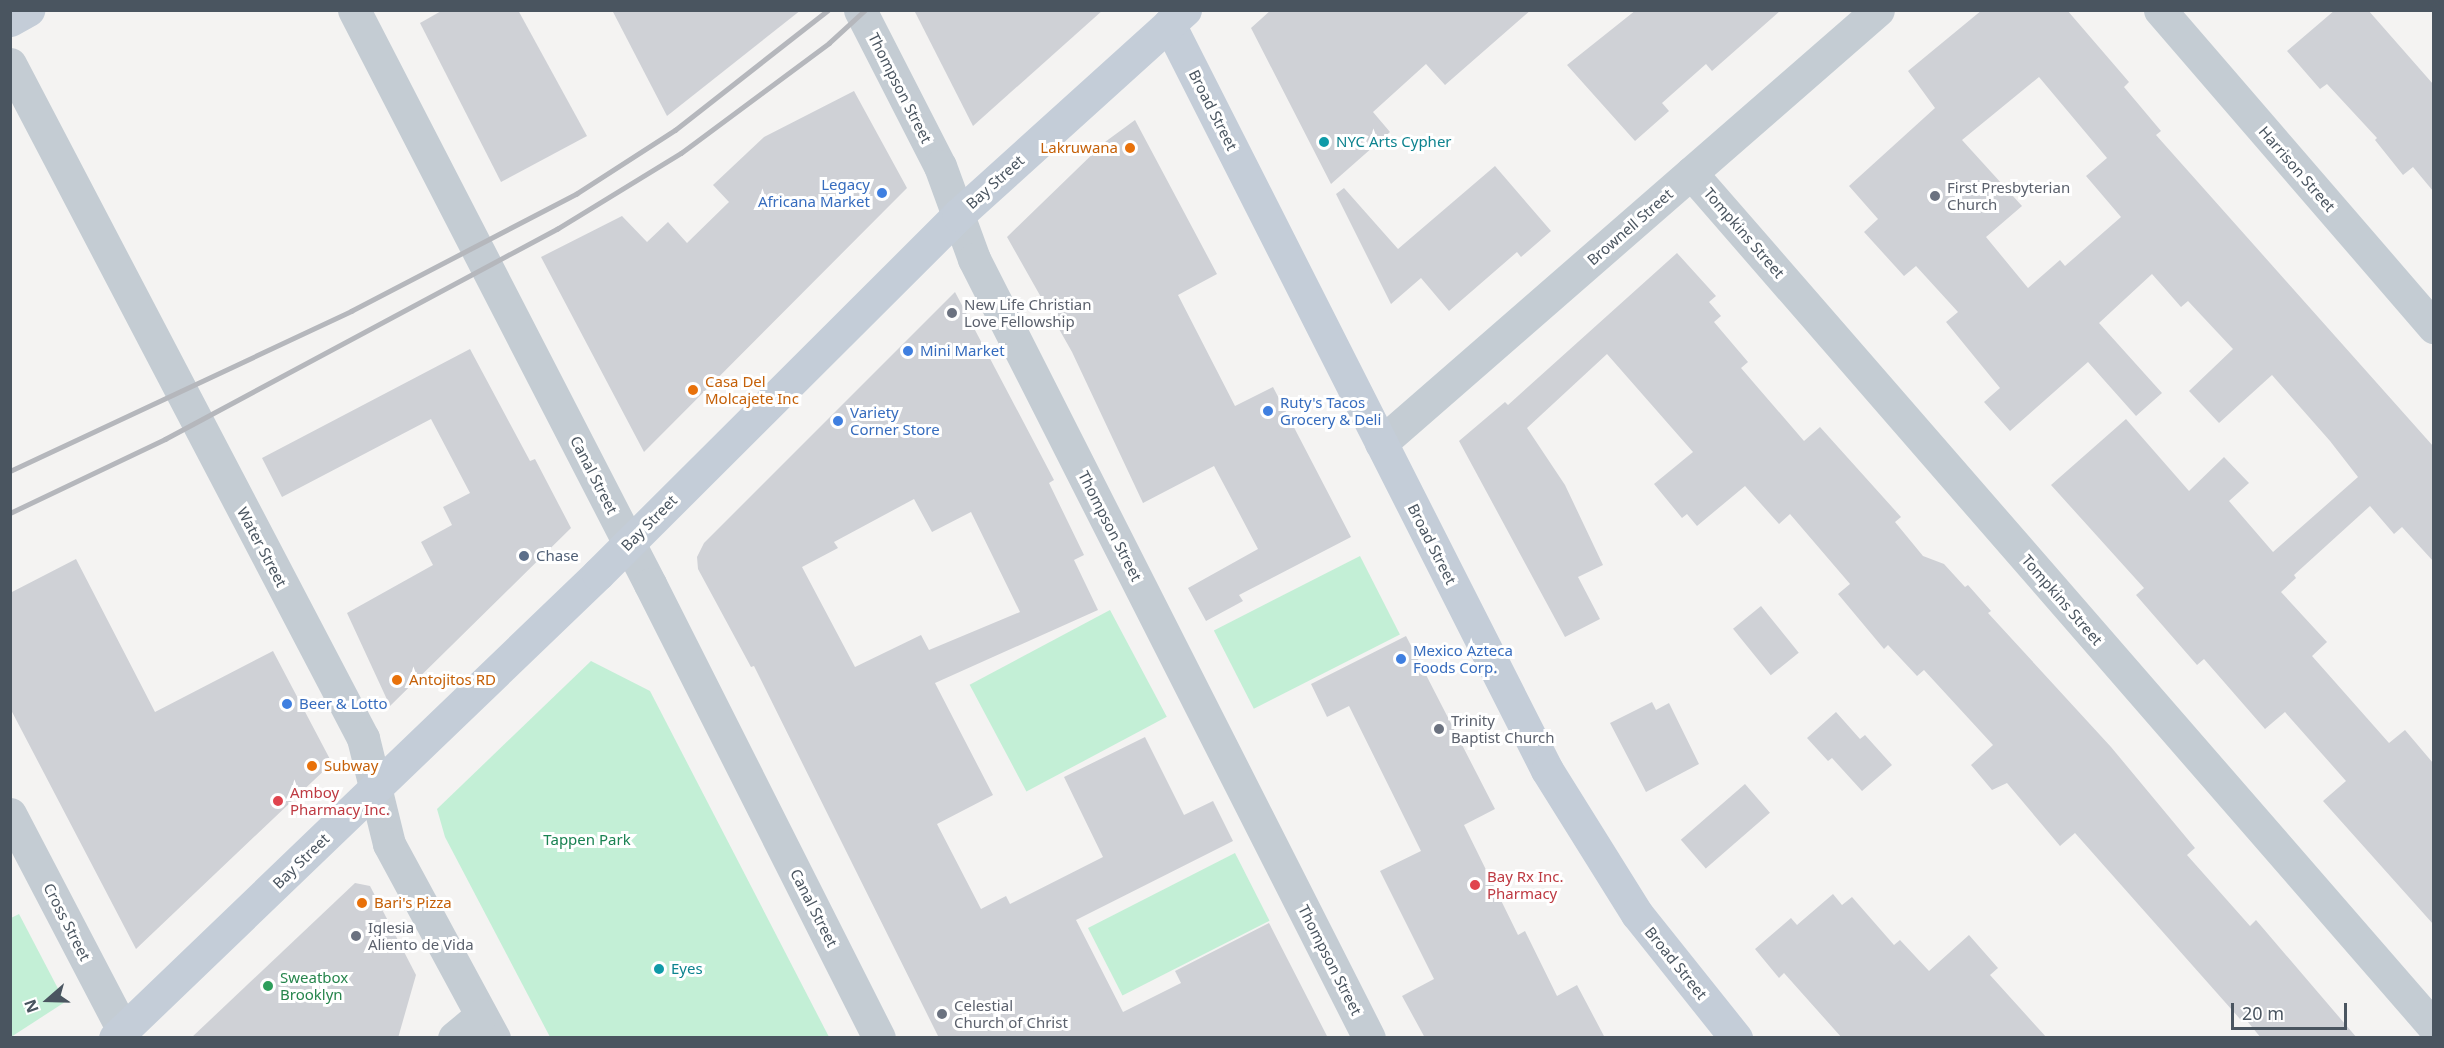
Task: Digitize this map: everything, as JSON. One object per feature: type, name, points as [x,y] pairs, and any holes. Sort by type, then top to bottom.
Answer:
[{"type":"main road","points":[[10,20],[28,10]]},
{"type":"main road","name":"Bay Street","points":[[119,1034],[629,543],[958,215],[1177,17]]},
{"type":"main road","name":"Broad Street","points":[[1177,17],[1381,443],[1547,770],[1637,914],[1736,1038]]},
{"type":"street","name":"Canal Street","points":[[354,10],[629,543],[879,1038]]},
{"type":"street","name":"Thompson Street","points":[[860,10],[940,166],[974,259],[1369,1038]]},
{"type":"street","name":"Brownell Street","points":[[1381,443],[1878,10]]},
{"type":"street","name":"Harrison Street","points":[[2160,10],[2433,327]]},
{"type":"street","name":"Water Street","points":[[10,64],[363,738],[389,844],[487,1026]]},
{"type":"street","name":"Tompkins Street","points":[[1691,173],[2433,1027]]},
{"type":"street","name":"Cross Street","points":[[10,814],[119,1034]]},
{"type":"street","points":[[454,1038],[487,1026]]},
{"type":"green space","points":[[1360,556],[1400,634],[1254,709],[1214,630]]},
{"type":"green space","points":[[1110,610],[1167,717],[1026,791],[970,685]]},
{"type":"green space","name":"Tappen Park","points":[[591,661],[650,691],[829,1037],[550,1037],[445,837],[437,809]]},
{"type":"green space","points":[[1235,853],[1270,921],[1122,996],[1088,928]]},
{"type":"green space","points":[[19,914],[65,1002],[11,1037],[11,918]]},
{"type":"building","points":[[443,10],[518,10],[587,136],[501,182],[420,23]]},
{"type":"building","points":[[612,10],[801,10],[667,116]]},
{"type":"building","points":[[914,10],[1103,10],[973,126]]},
{"type":"building","points":[[1271,10],[1531,10],[1445,85],[1426,64],[1373,112],[1390,132],[1331,184],[1251,28]]},
{"type":"building","points":[[1636,10],[1781,10],[1712,71],[1706,64],[1662,103],[1669,111],[1635,141],[1567,65]]},
{"type":"building","points":[[1982,10],[2067,10],[2129,82],[2124,87],[2161,131],[2156,135],[2433,446],[2433,561],[2402,527],[2394,534],[2370,506],[2294,575],[2296,578],[2281,592],[2327,642],[2312,656],[2389,743],[2405,730],[2433,763],[2433,924],[2323,801],[2346,781],[2285,712],[2265,729],[2204,659],[2197,665],[2136,595],[2144,588],[2051,485],[2126,419],[2189,491],[2224,457],[2249,483],[2229,501],[2273,552],[2358,477],[2272,375],[2219,423],[2189,391],[2233,349],[2188,301],[2181,307],[2152,274],[2099,323],[2162,393],[2136,416],[2088,362],[2010,431],[1984,402],[2000,388],[1946,322],[1958,312],[1916,266],[1904,276],[1864,232],[1878,219],[1849,186],[1935,108],[1908,71]],"holes":[[[2039,77],[2107,158],[2086,176],[2121,217],[2065,266],[2060,260],[2028,288],[1986,237],[2022,206],[1962,140]]]},
{"type":"building","points":[[2335,10],[2368,10],[2433,84],[2433,191],[2413,167],[2403,175],[2375,140],[2377,138],[2327,84],[2320,89],[2287,51]]},
{"type":"building","points":[[854,91],[907,188],[644,452],[541,257],[622,216],[647,242],[668,222],[687,243],[729,202],[713,185],[764,137]]},
{"type":"building","points":[[1135,120],[1217,274],[1178,295],[1235,406],[1273,387],[1351,537],[1239,595],[1243,601],[1206,621],[1188,588],[1258,549],[1214,466],[1143,503],[1072,352],[1007,237],[1105,142]]},
{"type":"building","points":[[1495,166],[1551,231],[1521,257],[1517,252],[1449,311],[1421,278],[1391,304],[1336,194],[1344,188],[1398,249]]},
{"type":"building","points":[[1677,253],[1716,296],[1709,302],[1721,316],[1714,322],[1748,362],[1741,368],[1804,441],[1820,427],[1901,517],[1895,522],[1923,556],[1944,564],[1965,587],[1968,585],[1991,611],[1988,613],[2111,747],[2195,848],[2187,855],[2250,926],[2256,920],[2357,1038],[2261,1038],[2243,1016],[2240,1019],[2075,833],[2060,846],[2007,783],[1992,790],[1971,765],[1993,745],[1924,670],[1917,676],[1888,645],[1884,649],[1838,594],[1850,584],[1790,514],[1779,524],[1745,486],[1697,526],[1687,514],[1682,518],[1654,484],[1693,452],[1607,354],[1527,428],[1565,485],[1603,565],[1578,577],[1600,619],[1565,637],[1459,441],[1505,402],[1508,405]]},
{"type":"building","points":[[955,292],[1054,480],[1049,483],[1084,555],[1074,560],[1098,610],[935,683],[993,795],[937,824],[981,909],[1006,896],[1010,904],[1103,857],[1064,777],[1145,737],[1184,815],[1213,801],[1233,841],[1076,920],[1123,1012],[1181,983],[1175,971],[1269,923],[1328,1038],[939,1038],[754,666],[751,667],[698,569],[697,557],[704,543]],"holes":[[[914,499],[932,532],[971,512],[1020,612],[929,650],[921,635],[855,667],[802,567],[838,548],[834,542]]]},
{"type":"building","points":[[470,349],[530,461],[535,459],[571,528],[390,706],[347,613],[433,565],[421,542],[452,525],[443,507],[470,493],[431,419],[282,497],[262,458]]},
{"type":"building","points":[[76,559],[155,712],[273,651],[332,763],[136,949],[10,708],[10,593]]},
{"type":"building","points":[[1761,606],[1799,653],[1771,675],[1733,629]]},
{"type":"building","points":[[1406,636],[1495,809],[1464,825],[1518,935],[1525,931],[1557,996],[1577,985],[1605,1038],[1425,1038],[1402,996],[1434,979],[1380,871],[1421,851],[1349,706],[1327,717],[1311,684]]},
{"type":"building","points":[[1652,702],[1656,710],[1669,703],[1699,764],[1646,792],[1610,723]]},
{"type":"building","points":[[1836,712],[1860,739],[1865,735],[1892,765],[1862,791],[1832,758],[1828,761],[1807,738]]},
{"type":"building","points":[[1745,784],[1770,813],[1706,868],[1681,840]]},
{"type":"building","points":[[355,883],[370,886],[416,975],[398,1038],[191,1038]]},
{"type":"building","points":[[1833,894],[1842,905],[1852,897],[1894,945],[1900,940],[1929,971],[1969,935],[1998,968],[1990,975],[2047,1038],[1842,1038],[1784,973],[1779,978],[1755,949],[1791,918],[1797,925]]},
{"type":"railway","points":[[10,471],[351,311],[576,194],[675,130],[828,10]]},
{"type":"railway","points":[[10,513],[165,439],[557,229],[681,153],[829,43],[865,10]]},
{"type":"place","name":"NYC Arts Cypher","points":[[1324,142]]},
{"type":"place","name":"Lakruwana","points":[[1130,148]]},
{"type":"place","name":"Legacy Africana Market","points":[[882,193]]},
{"type":"place","name":"First Presbyterian Church","points":[[1935,196]]},
{"type":"place","name":"New Life Christian Love Fellowship","points":[[952,313]]},
{"type":"place","name":"Mini Market","points":[[908,351]]},
{"type":"place","name":"Casa Del Molcajete Inc","points":[[693,390]]},
{"type":"place","name":"Ruty's Tacos Grocery & Deli","points":[[1268,411]]},
{"type":"place","name":"Variety Corner Store","points":[[838,421]]},
{"type":"place","name":"Chase","points":[[524,556]]},
{"type":"place","name":"Mexico Azteca Foods Corp.","points":[[1401,659]]},
{"type":"place","name":"Antojitos RD","points":[[397,680]]},
{"type":"place","name":"Beer & Lotto","points":[[287,704]]},
{"type":"place","name":"Trinity Baptist Church","points":[[1439,729]]},
{"type":"place","name":"Subway","points":[[312,766]]},
{"type":"place","name":"Amboy Pharmacy Inc.","points":[[278,801]]},
{"type":"place","name":"Bay Rx Inc. Pharmacy","points":[[1475,885]]},
{"type":"place","name":"Bari's Pizza","points":[[362,903]]},
{"type":"place","name":"Iglesia Aliento de Vida","points":[[356,936]]},
{"type":"place","name":"Eyes","points":[[659,969]]},
{"type":"place","name":"Sweatbox Brooklyn","points":[[268,986]]},
{"type":"place","name":"Celestial Church of Christ","points":[[942,1014]]}]
